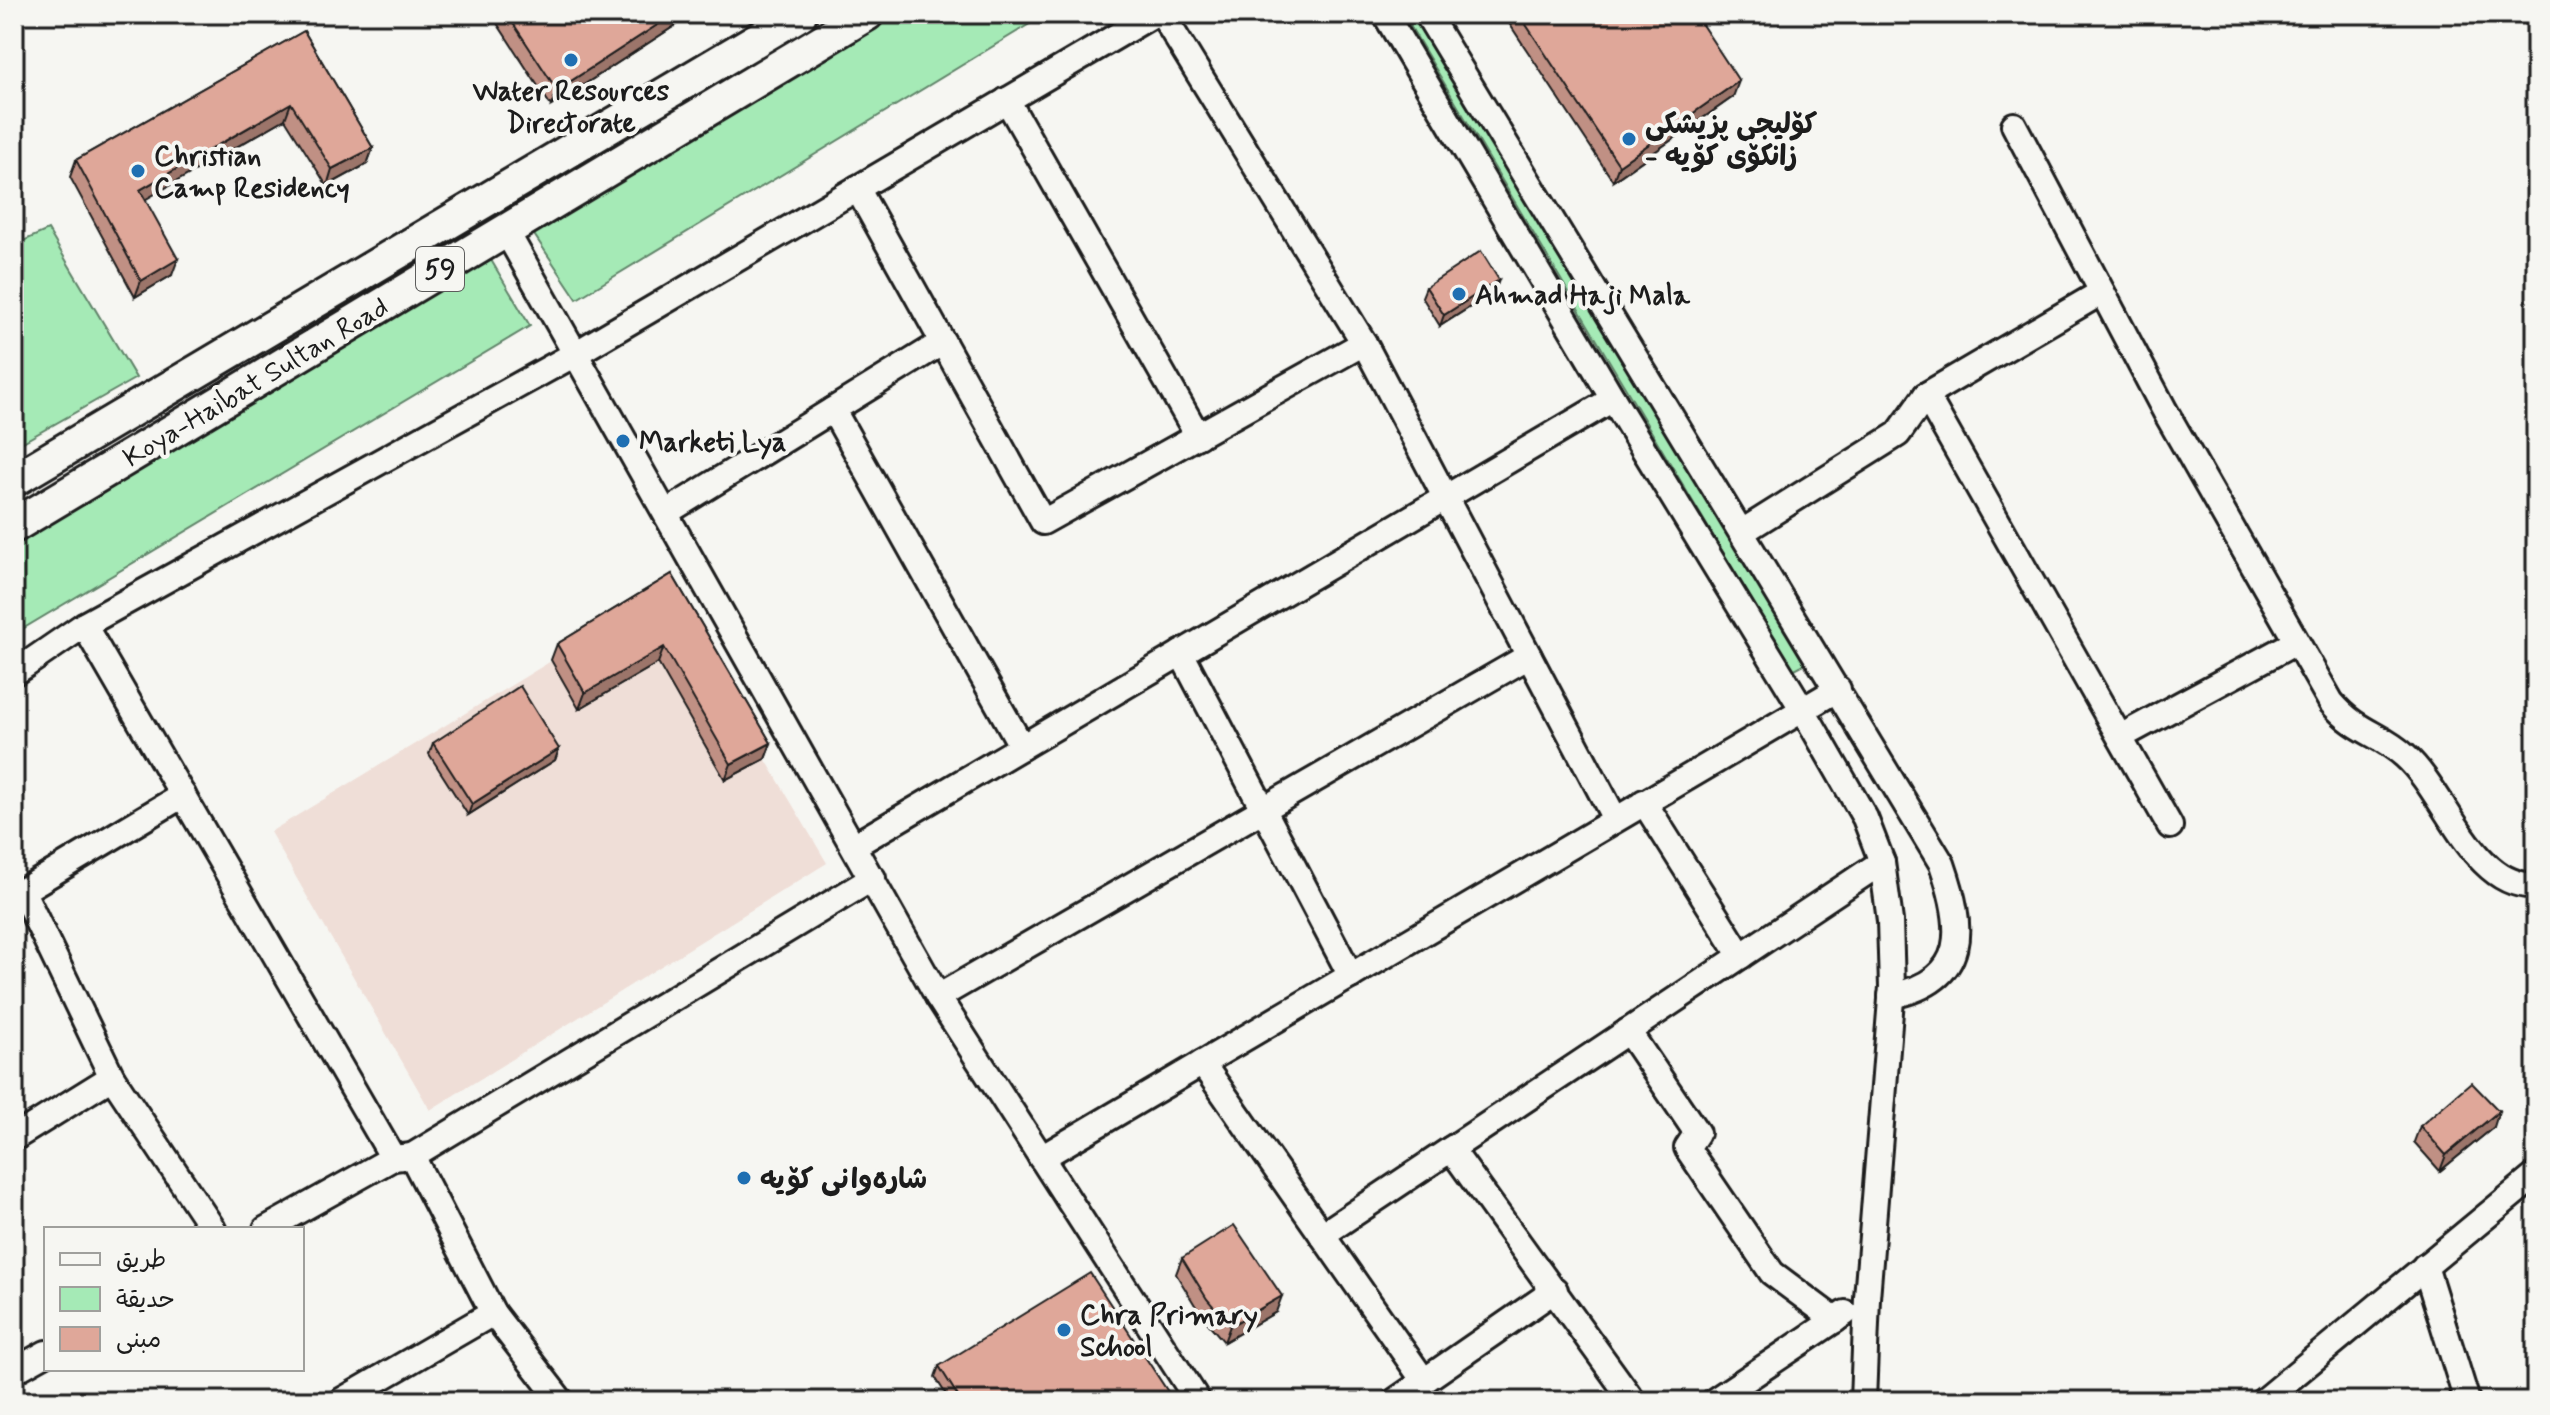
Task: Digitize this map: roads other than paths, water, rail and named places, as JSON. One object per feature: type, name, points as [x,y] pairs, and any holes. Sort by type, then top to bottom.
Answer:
[{"type":"main road","name":"Koya-Haibat Sultan Road","points":[[14,480],[800,14]]},
{"type":"main road","name":"Koya-Haibat Sultan Road","points":[[14,526],[867,14]]},
{"type":"street","points":[[14,673],[84,625],[575,354],[1154,14]]},
{"type":"street","points":[[1162,14],[1364,343],[1615,819]]},
{"type":"street","points":[[1385,14],[1613,399],[1803,710],[1865,818],[1882,862],[1890,921],[1891,996],[1867,1298],[1863,1401]]},
{"type":"street","points":[[1427,14],[1942,864],[1955,904],[1957,937],[1944,973],[1917,991],[1891,996]]},
{"type":"street","points":[[1007,100],[1198,436]]},
{"type":"street","points":[[2014,125],[2102,292],[2331,702],[2356,727],[2390,745],[2413,763],[2486,866],[2507,880],[2536,885]]},
{"type":"street","points":[[857,188],[1043,522],[1364,343]]},
{"type":"street","points":[[505,229],[938,997],[1198,1401]]},
{"type":"street","points":[[1742,532],[1898,434],[1926,395],[2102,292]]},
{"type":"street","points":[[667,512],[943,342]]},
{"type":"street","points":[[1926,395],[2170,826]]},
{"type":"street","points":[[855,845],[1613,399]]},
{"type":"street","points":[[833,410],[922,575],[1022,747]]},
{"type":"street","points":[[1725,580],[1760,560]]},
{"type":"street","points":[[84,625],[493,1313],[561,1401]]},
{"type":"street","points":[[2120,737],[2296,642]]},
{"type":"street","points":[[1181,653],[1351,976]]},
{"type":"street","points":[[938,997],[1529,656]]},
{"type":"street","points":[[1041,1158],[1838,689]]},
{"type":"street","points":[[183,795],[18,893],[112,1077],[212,1227]]},
{"type":"street","points":[[1644,802],[1741,956]]},
{"type":"street","points":[[1322,1235],[1882,862]]},
{"type":"street","points":[[270,1227],[402,1157],[873,878]]},
{"type":"street","points":[[1628,1031],[1697,1133],[1687,1148],[1772,1273],[1835,1320]]},
{"type":"street","points":[[1202,1063],[1424,1381]]},
{"type":"street","points":[[14,1138],[112,1077]]},
{"type":"street","points":[[1451,1149],[1633,1401]]},
{"type":"street","points":[[2263,1401],[2536,1175]]},
{"type":"street","points":[[2425,1266],[2467,1401]]},
{"type":"street","points":[[1395,1401],[1555,1290]]},
{"type":"street","points":[[1714,1401],[1867,1298]]},
{"type":"street","points":[[341,1401],[493,1313]]},
{"type":"street","points":[[14,1371],[44,1354]]},
{"type":"place","name":"Water Resources Directorate","points":[[571,60]]},
{"type":"place","name":"کۆلیجی پزیشکی - زانکۆی کۆیە","points":[[1629,139]]},
{"type":"place","name":"Christian Camp Residency","points":[[138,171]]},
{"type":"place","name":"Ahmad Haji Mala","points":[[1459,294]]},
{"type":"place","name":"Marketi Lya","points":[[623,441]]},
{"type":"place","name":"شارەوانی کۆیە","points":[[744,1178]]},
{"type":"place","name":"Chra Primary School","points":[[1064,1330]]}]
